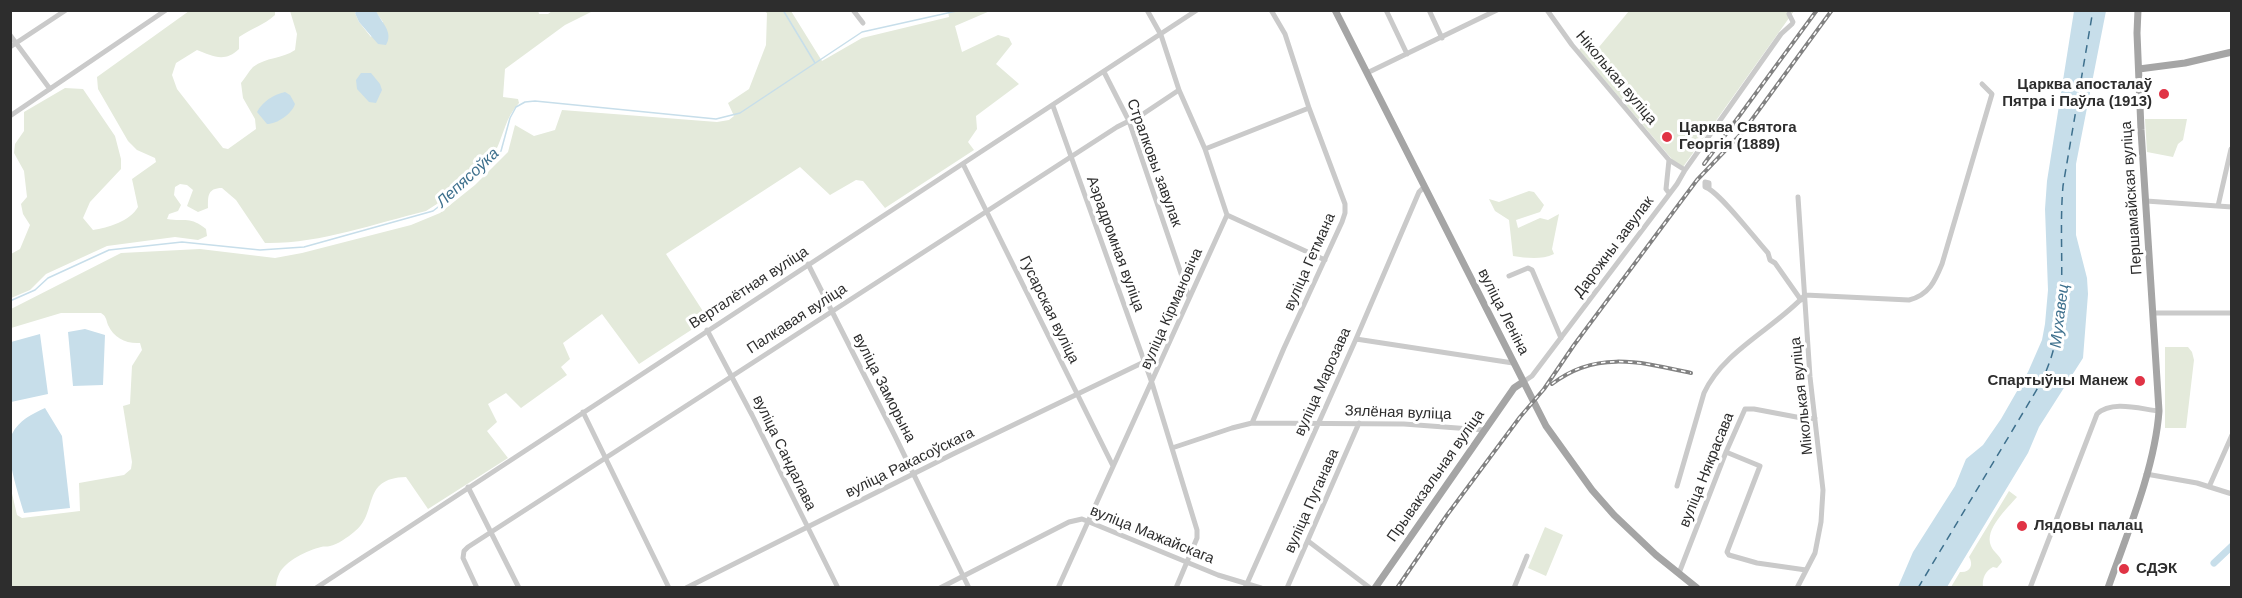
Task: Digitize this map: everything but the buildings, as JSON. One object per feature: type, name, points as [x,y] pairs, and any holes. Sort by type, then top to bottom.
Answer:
[{"type":"main road","name":"вуліца Леніна","points":[[1335,10],[1546,426],[1592,490],[1627,528],[1697,588]]},
{"type":"main road","name":"Першамайская вуліца","points":[[2108,588],[2146,474],[2157,430],[2159,411],[2137,33],[2138,10]]},
{"type":"main road","points":[[2139,69],[2185,63],[2232,52]]},
{"type":"main road","name":"Прывакзальная вуліца","points":[[1375,588],[1514,388],[1523,382]]},
{"type":"street","points":[[13,45],[66,10]]},
{"type":"street","points":[[10,116],[166,10]]},
{"type":"street","points":[[853,10],[863,23]]},
{"type":"street","points":[[1147,10],[1161,35],[1179,90],[1205,149],[1227,215],[1325,260]]},
{"type":"street","name":"Верталётная вуліца","points":[[317,587],[1197,10]]},
{"type":"street","name":"вуліца Гетмана","points":[[1252,423],[1346,213],[1345,204],[1309,108],[1285,34],[1271,10]]},
{"type":"street","points":[[1386,10],[1407,54]]},
{"type":"street","points":[[1429,10],[1443,38]]},
{"type":"street","points":[[1367,73],[1497,10]]},
{"type":"street","name":"Ніколькая вуліца","points":[[1547,10],[1572,45],[1669,160],[1685,170]]},
{"type":"street","name":"Дарожны завулак","points":[[1523,382],[1532,376],[1670,194],[1781,34],[1792,24],[1789,14]]},
{"type":"street","points":[[10,35],[13,45],[50,89]]},
{"type":"street","name":"Стралковы завулак","points":[[1104,72],[1129,122],[1189,297]]},
{"type":"street","points":[[1677,486],[1704,393],[1711,378],[1803,297],[1909,300],[1918,298],[1930,289],[1942,264],[1992,94],[1982,84]]},
{"type":"street","name":"Палкавая вуліца","points":[[477,588],[463,554],[468,547],[1117,127],[1129,122],[1179,90]]},
{"type":"street","name":"Аэрадромная вуліца","points":[[1053,106],[1152,382],[1198,534],[1188,562]]},
{"type":"street","points":[[1205,149],[1309,108]]},
{"type":"street","points":[[2218,206],[2231,149]]},
{"type":"street","points":[[1669,160],[1666,189],[1670,194]]},
{"type":"street","name":"Гусарская вуліца","points":[[963,164],[1113,466]]},
{"type":"street","name":"вуліца Марозава","points":[[1245,586],[1419,192],[1424,187]]},
{"type":"street","points":[[1709,188],[1768,253],[1770,260],[1775,262],[1803,297]]},
{"type":"street","points":[[1798,197],[1803,297]]},
{"type":"street","points":[[2146,201],[2232,207]]},
{"type":"street","name":"вуліца Кірмановіча","points":[[1058,588],[1227,215]]},
{"type":"street","name":"вуліца Заморына","points":[[808,264],[969,588]]},
{"type":"street","points":[[1509,276],[1528,268],[1532,270],[1561,338]]},
{"type":"street","name":"Міколькая вуліца","points":[[1797,588],[1815,553],[1823,507],[1806,308],[1803,297]]},
{"type":"street","points":[[2154,313],[2232,313]]},
{"type":"street","name":"вуліца Сандалава","points":[[707,330],[838,588]]},
{"type":"street","points":[[1356,339],[1513,363]]},
{"type":"street","name":"вуліца Ракасоўскага","points":[[687,588],[1144,362]]},
{"type":"street","points":[[2030,588],[2097,414],[2103,408],[2112,406],[2159,411]]},
{"type":"street","name":"вуліца Някрасава","points":[[1678,573],[1745,409],[1754,408],[1807,419],[1815,418]]},
{"type":"street","points":[[583,412],[669,588]]},
{"type":"street","name":"Зялёная вуліца","points":[[1172,448],[1252,423],[1359,423],[1484,430]]},
{"type":"street","name":"вуліца Пуганава","points":[[1287,588],[1359,423]]},
{"type":"street","points":[[2209,488],[2232,435]]},
{"type":"street","points":[[1726,452],[1760,466],[1727,552],[1729,555],[1757,563],[1806,570]]},
{"type":"street","points":[[2146,474],[2232,494]]},
{"type":"street","points":[[468,487],[519,588]]},
{"type":"street","name":"вуліца Мажайскага","points":[[940,588],[1075,520],[1089,520],[1245,586],[1261,588]]},
{"type":"street","points":[[1308,541],[1370,588]]},
{"type":"street","points":[[1514,588],[1527,556]]},
{"type":"street","points":[[1176,588],[1188,562]]},
{"type":"green space","points":[[538,10],[539,14],[548,14],[552,11],[593,11],[565,25],[505,69],[503,97],[518,99],[519,103],[508,121],[495,152],[440,202],[426,211],[326,237],[265,243],[236,200],[222,188],[211,191],[208,197],[208,208],[198,212],[187,206],[193,190],[187,185],[180,184],[175,187],[174,195],[181,205],[178,211],[169,214],[167,219],[196,222],[206,229],[207,236],[198,240],[175,237],[107,246],[46,274],[30,290],[11,298],[11,254],[20,249],[30,225],[23,214],[21,204],[27,197],[24,171],[14,153],[15,144],[24,131],[24,112],[65,88],[83,89],[115,136],[121,159],[121,169],[90,202],[83,218],[93,230],[105,228],[124,220],[138,207],[132,179],[156,162],[155,158],[137,150],[128,141],[98,89],[97,77],[189,11],[275,11],[275,15],[271,18],[239,37],[239,49],[229,56],[218,57],[197,50],[176,63],[172,75],[177,89],[223,148],[228,149],[256,129],[255,119],[243,98],[241,83],[258,64],[295,50],[297,34],[290,11],[358,11],[355,13],[359,22],[371,37],[383,22],[375,11]]},
{"type":"green space","points":[[764,11],[791,11],[822,61],[862,38],[949,17],[948,11],[990,11],[955,26],[962,52],[998,35],[1009,38],[1012,44],[996,64],[1019,84],[976,116],[977,129],[968,142],[974,150],[885,208],[863,181],[856,180],[830,195],[800,167],[666,254],[708,319],[639,364],[602,314],[563,343],[570,359],[561,367],[567,375],[521,408],[506,393],[488,404],[497,422],[487,431],[508,458],[428,509],[406,477],[382,483],[372,498],[362,525],[336,544],[310,551],[291,561],[279,574],[276,587],[11,587],[11,489],[17,515],[22,518],[80,511],[79,483],[124,475],[131,469],[132,462],[123,406],[130,404],[132,366],[142,350],[140,343],[125,341],[117,337],[101,313],[61,313],[11,328],[11,309],[121,253],[200,249],[275,258],[411,225],[440,213],[475,185],[508,152],[515,125],[534,136],[555,130],[562,110],[717,122],[729,120],[734,116],[728,103],[749,89],[766,45],[767,13]]},
{"type":"green space","points":[[1629,11],[1794,11],[1683,167],[1676,164],[1579,50],[1583,45],[1599,47]]},
{"type":"green space","points":[[2145,119],[2187,119],[2183,140],[2178,144],[2173,157],[2147,152]]},
{"type":"green space","points":[[1529,191],[1534,192],[1544,205],[1540,212],[1516,220],[1518,228],[1540,218],[1548,220],[1559,214],[1552,249],[1554,254],[1549,256],[1534,258],[1513,256],[1509,220],[1495,211],[1489,199],[1499,202]]},
{"type":"green space","points":[[2165,347],[2188,347],[2192,352],[2194,360],[2186,428],[2165,428]]},
{"type":"green space","points":[[2009,491],[2017,497],[1994,526],[1990,540],[1992,548],[2002,562],[1997,568],[1993,567],[1986,573],[1983,587],[1951,587],[1960,572],[1970,568],[1969,557]]},
{"type":"green space","points":[[1545,527],[1563,535],[1546,576],[1528,568]]},
{"type":"water","points":[[358,10],[376,11],[388,31],[386,45],[378,44],[359,22],[355,13]]},
{"type":"water","name":"Мухавец","points":[[2074,11],[2106,11],[2076,164],[2076,235],[2087,278],[2088,294],[2083,358],[2039,427],[2028,453],[1947,587],[1898,587],[1913,552],[1955,486],[1966,459],[1983,445],[2001,419],[2028,372],[2042,340],[2048,290],[2045,209],[2047,181]]},
{"type":"water","points":[[361,73],[371,73],[380,84],[382,90],[376,103],[369,102],[357,89],[356,80]]},
{"type":"water","points":[[285,92],[290,95],[295,104],[293,108],[284,118],[267,124],[257,112],[269,99]]},
{"type":"water","points":[[85,329],[105,335],[103,385],[73,386],[68,332]]},
{"type":"water","points":[[40,334],[48,394],[11,402],[11,342]]},
{"type":"water","points":[[45,408],[62,436],[70,508],[24,513],[13,473],[9,451],[10,441],[15,429],[22,421]]},
{"type":"waterway","points":[[783,10],[815,63]]},
{"type":"waterway","name":"Лепясоўка","points":[[10,301],[35,290],[48,278],[109,250],[182,242],[260,250],[304,247],[433,211],[469,183],[501,151],[510,118],[516,107],[525,102],[535,101],[716,119],[740,113],[862,32],[961,10]]},
{"type":"waterway","points":[[2214,563],[2232,546]]},
{"type":"ferry route","points":[[1918,588],[2039,386],[2050,362],[2056,338],[2062,288],[2063,186],[2093,10]]},
{"type":"railway","points":[[1704,164],[1817,10]]},
{"type":"railway","points":[[1397,588],[1447,515],[1520,417],[1544,389],[1697,180],[1742,133],[1832,10]]},
{"type":"railway","points":[[1552,384],[1585,366],[1602,363],[1637,363],[1691,373]]},
{"type":"place","name":"Царква апосталаў Пятра і Паўла (1913)","points":[[2164,94]]},
{"type":"place","name":"Царква Святога Георгія (1889)","points":[[1667,137]]},
{"type":"place","name":"Спартыўны Манеж","points":[[2140,381]]},
{"type":"place","name":"Лядовы палац","points":[[2022,526]]},
{"type":"place","name":"СДЭК","points":[[2124,569]]}]
